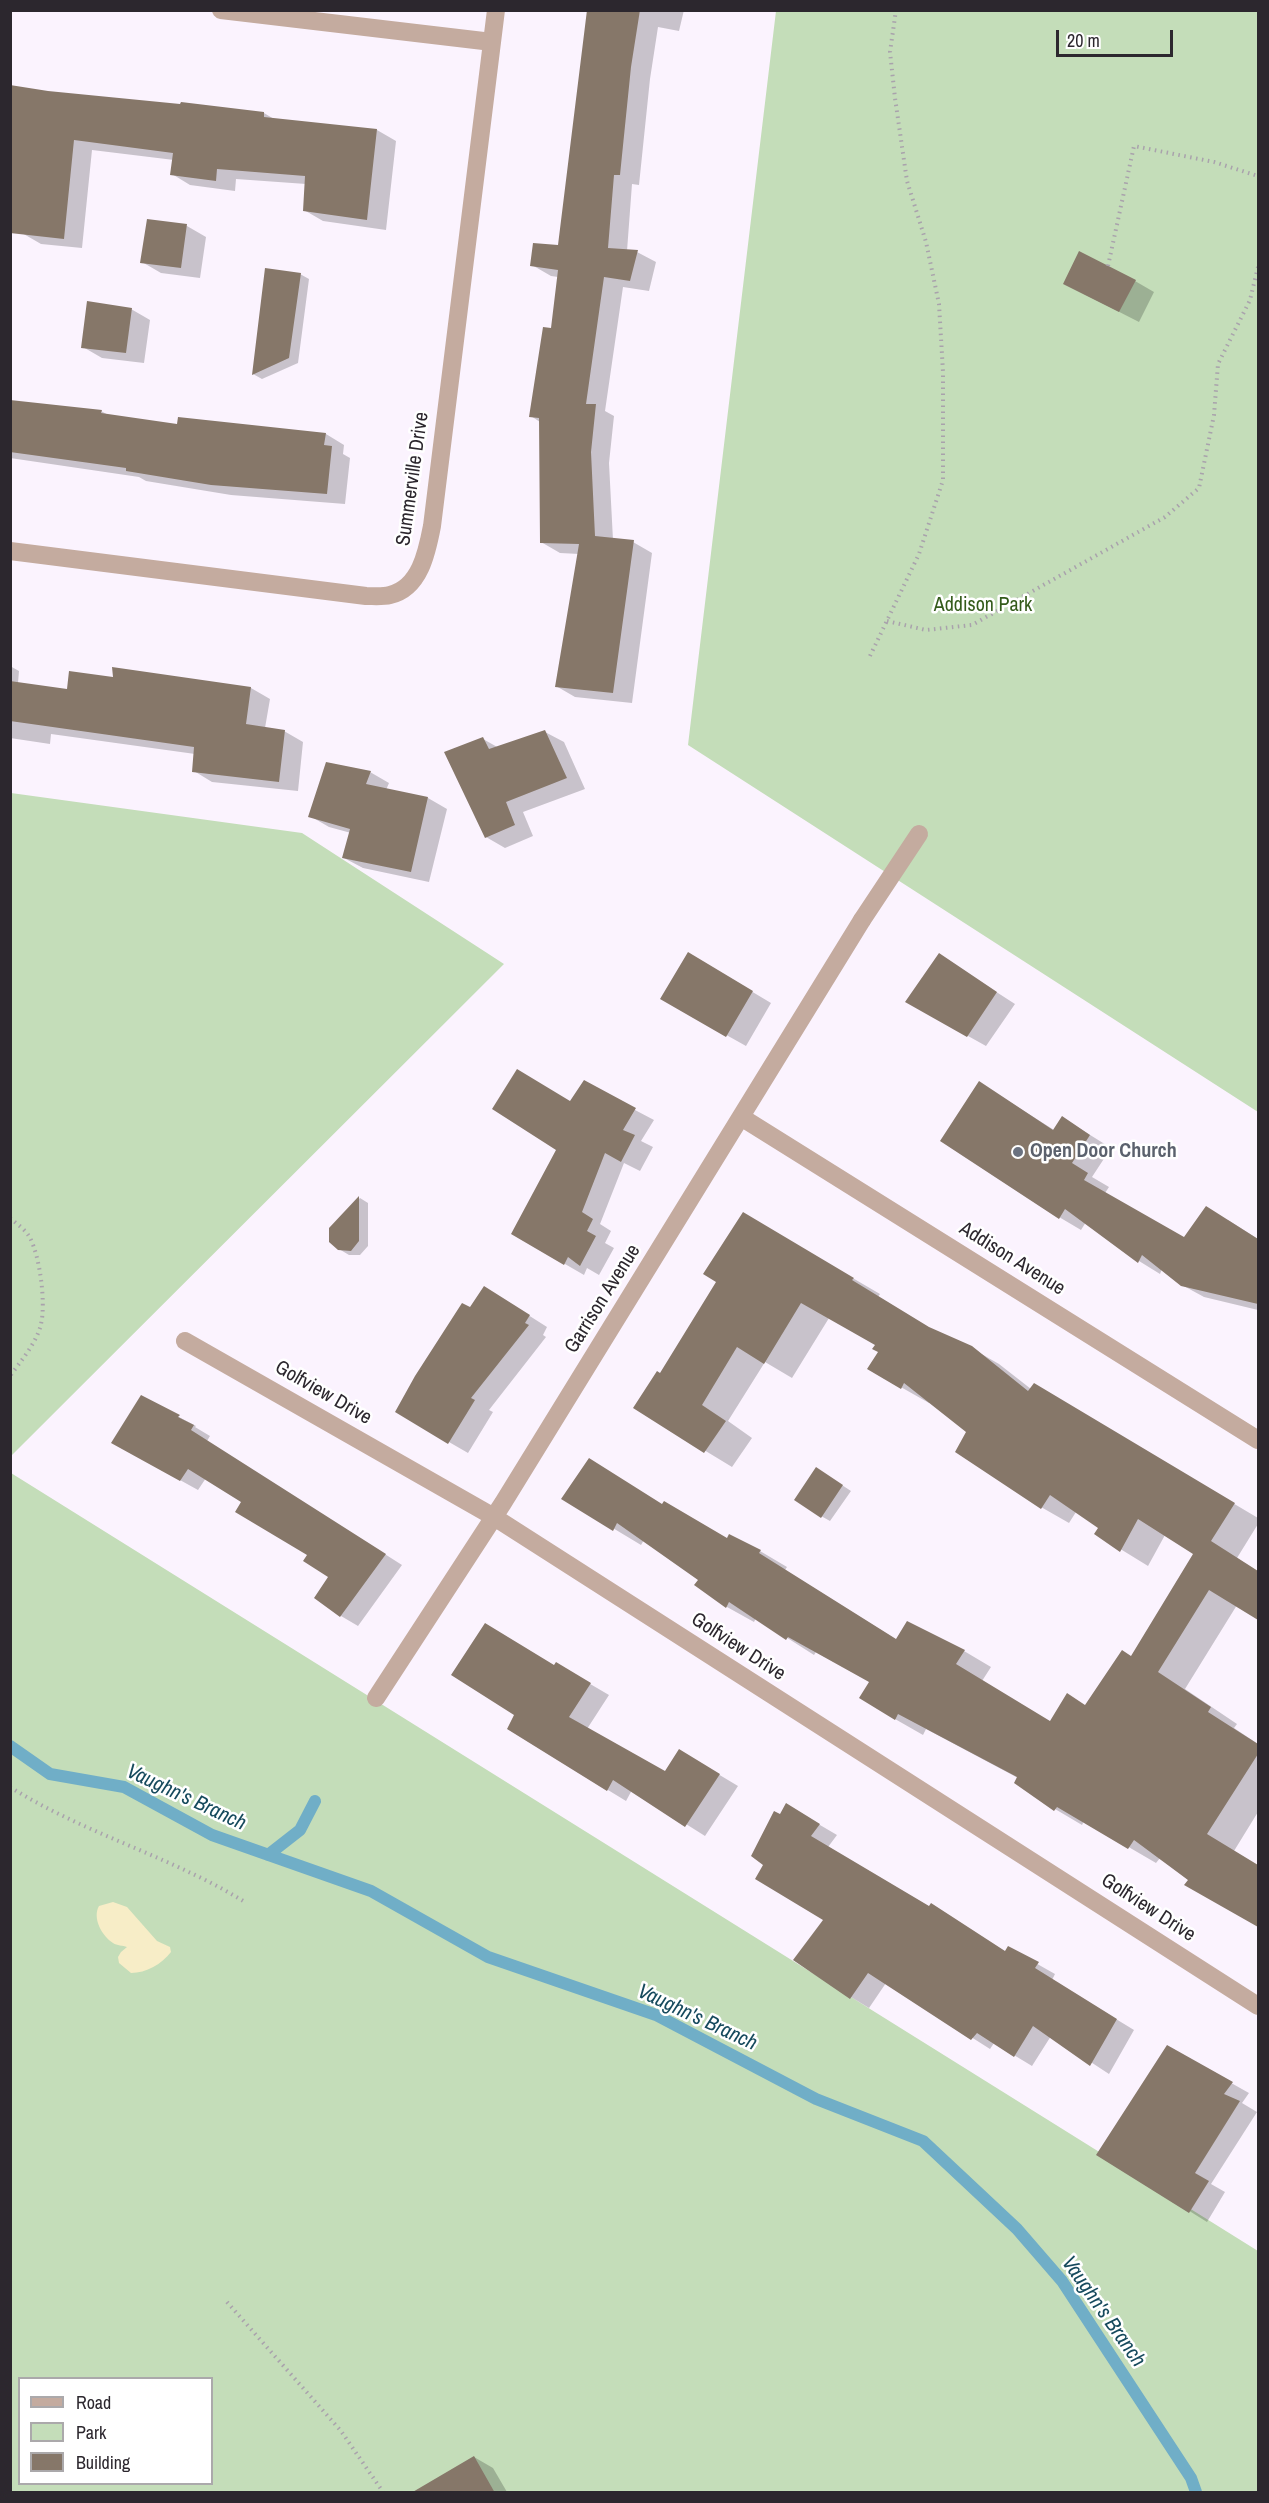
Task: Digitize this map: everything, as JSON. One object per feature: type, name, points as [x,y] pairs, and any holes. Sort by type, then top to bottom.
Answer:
[{"type":"street","points":[[221,10],[492,42]]},
{"type":"street","name":"Summerville Drive","points":[[10,550],[366,596],[391,595],[406,587],[418,572],[426,556],[432,526],[496,10]]},
{"type":"street","name":"Garrison Avenue","points":[[376,1698],[494,1517],[862,920],[919,834]]},
{"type":"street","name":"Addison Avenue","points":[[741,1117],[1258,1440]]},
{"type":"street","name":"Golfview Drive","points":[[185,1341],[494,1517],[1258,2006]]},
{"type":"path","points":[[870,656],[919,554],[943,480],[943,372],[939,304],[926,242],[907,181],[890,52],[896,10]]},
{"type":"path","points":[[1108,266],[1134,146],[1214,162],[1258,176]]},
{"type":"path","points":[[887,621],[926,630],[972,625],[1165,518],[1199,488],[1214,415],[1218,364],[1250,300],[1258,267]]},
{"type":"path","points":[[10,1218],[29,1236],[39,1272],[42,1298],[41,1324],[31,1345],[10,1376]]},
{"type":"path","points":[[10,1787],[39,1805],[89,1829],[170,1862],[219,1886],[245,1902]]},
{"type":"path","points":[[227,2302],[341,2431],[383,2493]]},
{"type":"green space","name":"Addison Park","points":[[776,11],[1258,11],[1258,1112],[688,745]]},
{"type":"green space","points":[[11,793],[302,833],[504,964],[11,1456]]},
{"type":"green space","points":[[11,1473],[1258,2251],[1258,2492],[11,2492]]},
{"type":"sand","points":[[113,1902],[127,1907],[157,1941],[170,1947],[171,1952],[163,1960],[148,1970],[137,1973],[131,1973],[119,1963],[118,1957],[127,1947],[109,1940],[97,1921],[99,1906]]},
{"type":"building","points":[[587,10],[640,10],[631,67],[620,175],[614,175],[608,248],[638,250],[630,281],[604,277],[586,404],[596,404],[591,452],[595,536],[634,540],[613,693],[555,687],[579,544],[540,543],[539,418],[529,417],[543,327],[551,328],[558,270],[530,266],[533,243],[558,245]]},
{"type":"building","points":[[10,85],[48,91],[180,104],[181,102],[264,112],[264,117],[377,129],[367,220],[303,211],[305,176],[217,169],[216,181],[170,175],[173,153],[74,140],[64,239],[10,233]]},
{"type":"building","points":[[147,219],[187,224],[181,268],[140,263]]},
{"type":"building","points":[[1079,251],[1136,280],[1119,312],[1063,284]]},
{"type":"building","points":[[265,268],[301,273],[289,358],[252,375]]},
{"type":"building","points":[[87,301],[132,308],[126,353],[81,348]]},
{"type":"building","points":[[10,400],[102,410],[101,413],[177,424],[178,417],[326,433],[324,445],[332,446],[327,494],[211,485],[126,471],[126,468],[10,452]]},
{"type":"building","points":[[112,667],[251,687],[246,724],[285,730],[279,782],[192,772],[194,747],[10,721],[10,681],[67,689],[69,671],[113,677]]},
{"type":"building","points":[[545,730],[567,778],[506,802],[515,825],[485,838],[444,752],[483,737],[489,749]]},
{"type":"building","points":[[326,762],[371,771],[366,784],[428,797],[411,872],[342,858],[350,829],[308,817]]},
{"type":"building","points":[[688,952],[753,991],[726,1037],[660,999]]},
{"type":"building","points":[[939,953],[997,992],[967,1037],[905,1002]]},
{"type":"building","points":[[517,1069],[570,1101],[584,1080],[636,1108],[623,1130],[635,1135],[621,1162],[605,1153],[582,1212],[593,1219],[587,1231],[596,1236],[580,1266],[568,1257],[564,1265],[511,1234],[556,1150],[492,1109]]},
{"type":"building","points":[[979,1081],[1053,1130],[1062,1116],[1090,1135],[1072,1163],[1088,1173],[1084,1180],[1184,1237],[1206,1206],[1258,1239],[1258,1304],[1181,1286],[1142,1255],[1138,1263],[1065,1209],[1059,1219],[940,1141]]},
{"type":"building","points":[[359,1196],[359,1241],[351,1251],[338,1250],[329,1242],[329,1228]]},
{"type":"building","points":[[743,1212],[854,1278],[852,1280],[929,1327],[972,1346],[1028,1391],[1034,1383],[1235,1503],[1211,1541],[1258,1571],[1258,1620],[1209,1590],[1158,1672],[1211,1707],[1208,1712],[1258,1744],[1258,1754],[1207,1834],[1258,1865],[1258,1927],[1184,1885],[1188,1880],[1134,1840],[1128,1849],[1057,1807],[1054,1811],[1014,1783],[1017,1777],[898,1714],[895,1720],[859,1698],[869,1682],[788,1637],[786,1640],[729,1602],[726,1608],[694,1585],[698,1580],[617,1523],[613,1531],[561,1499],[589,1458],[662,1504],[664,1501],[727,1538],[729,1534],[761,1550],[759,1553],[896,1639],[907,1621],[965,1650],[956,1664],[1050,1721],[1067,1693],[1085,1705],[1122,1650],[1131,1656],[1193,1554],[1138,1519],[1120,1552],[1094,1534],[1098,1528],[1050,1495],[1041,1509],[955,1452],[966,1432],[904,1383],[901,1389],[867,1369],[878,1352],[872,1349],[875,1345],[801,1303],[764,1364],[737,1347],[702,1405],[726,1421],[704,1453],[633,1408],[657,1371],[660,1373],[716,1282],[703,1274]]},
{"type":"building","points":[[484,1286],[530,1315],[525,1323],[529,1325],[471,1398],[475,1400],[448,1444],[395,1412],[415,1376],[462,1303],[470,1307]]},
{"type":"building","points":[[141,1395],[180,1415],[178,1417],[194,1425],[191,1430],[386,1554],[340,1617],[314,1598],[328,1577],[303,1561],[307,1555],[235,1512],[241,1502],[188,1469],[180,1481],[111,1443]]},
{"type":"building","points":[[816,1467],[843,1485],[821,1518],[794,1500]]},
{"type":"building","points":[[485,1623],[554,1665],[556,1662],[591,1683],[569,1717],[665,1771],[679,1749],[720,1774],[685,1827],[613,1780],[607,1791],[507,1729],[514,1715],[451,1675]]},
{"type":"building","points":[[786,1803],[820,1824],[811,1836],[929,1906],[931,1903],[1005,1951],[1008,1946],[1039,1962],[1035,1968],[1117,2019],[1090,2066],[1033,2026],[1014,2057],[977,2033],[971,2040],[868,1973],[850,1999],[793,1960],[823,1920],[755,1879],[763,1865],[751,1856],[774,1811],[780,1814]]},
{"type":"building","points":[[1167,2045],[1233,2082],[1224,2094],[1240,2101],[1195,2173],[1209,2181],[1189,2213],[1096,2155]]},
{"type":"building","points":[[474,2456],[495,2493],[411,2493]]},
{"type":"waterway","name":"Vaughn's Branch","points":[[10,1746],[50,1774],[124,1787],[212,1835],[371,1891],[488,1957],[656,2015],[816,2099],[923,2141],[1017,2229],[1062,2281],[1191,2478],[1196,2492]]},
{"type":"waterway","points":[[268,1855],[300,1830],[315,1801]]},
{"type":"place","name":"Open Door Church","points":[[1018,1152]]}]
